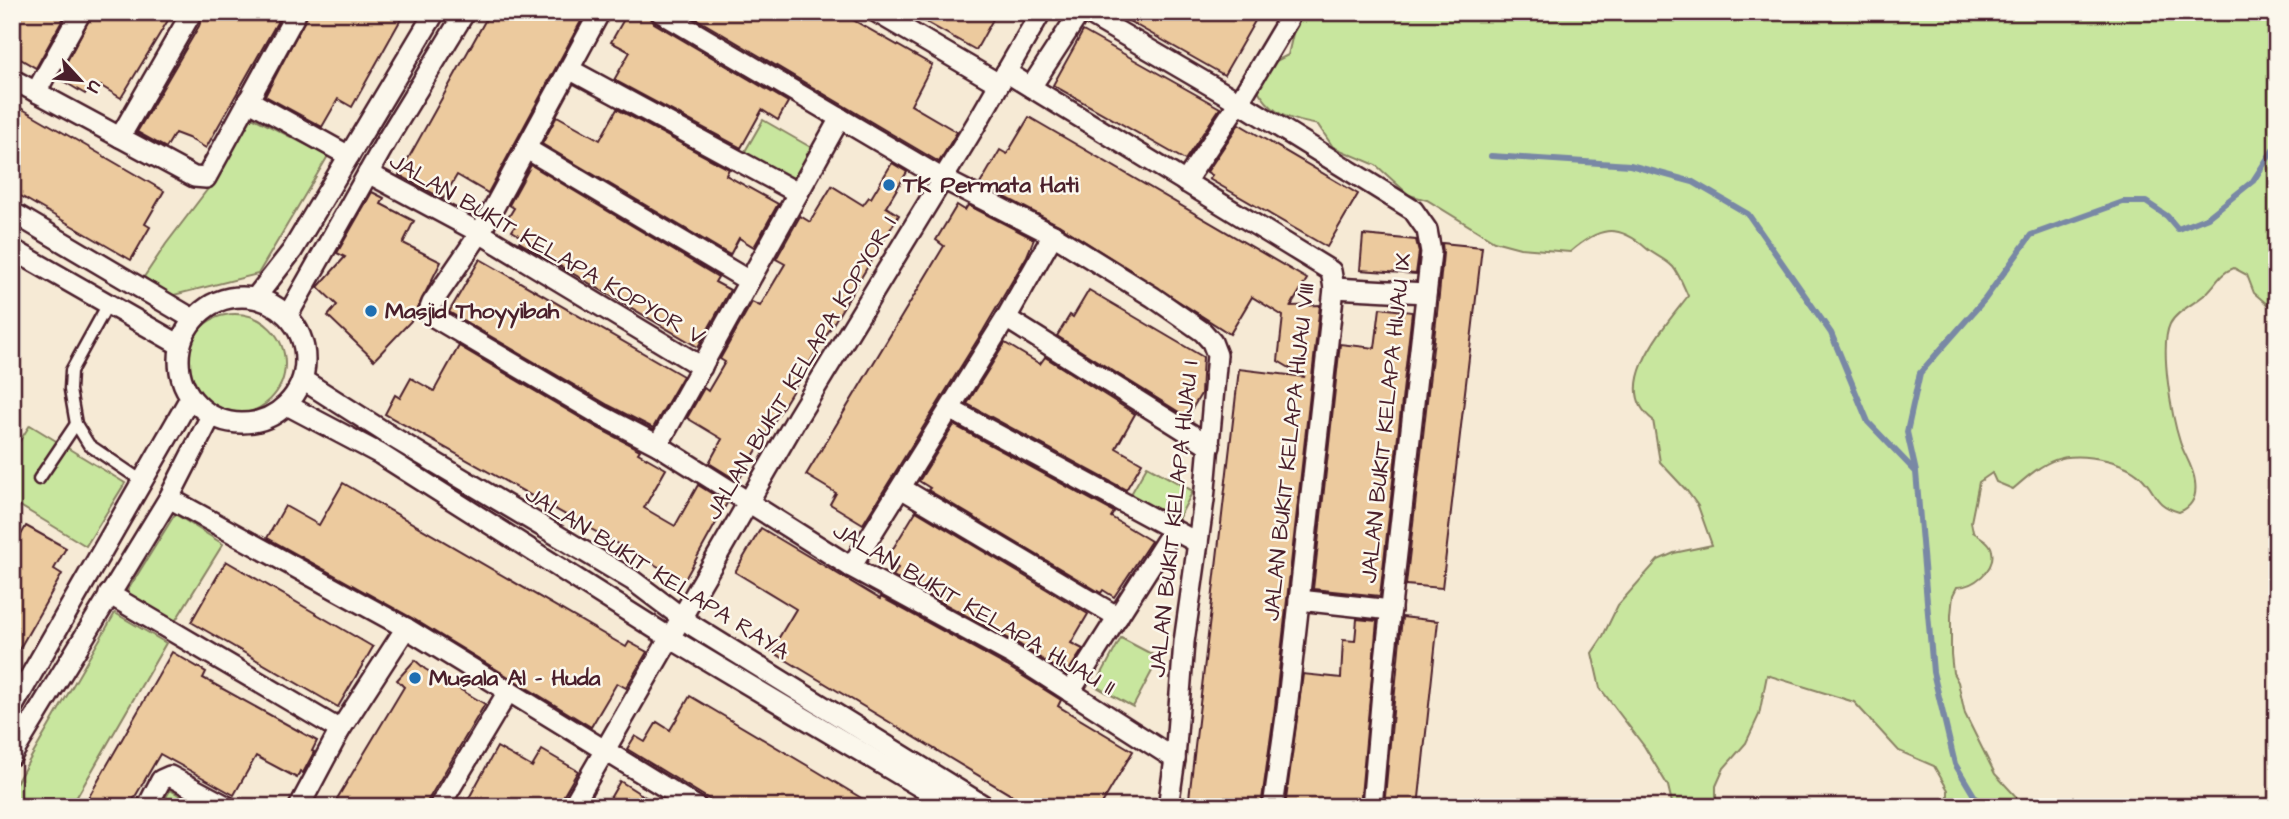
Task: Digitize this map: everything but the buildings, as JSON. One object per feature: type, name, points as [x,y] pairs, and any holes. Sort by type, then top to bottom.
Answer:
[{"type":"street","points":[[36,92],[81,12]]},
{"type":"street","points":[[120,137],[192,12]]},
{"type":"street","points":[[12,79],[194,177],[206,178],[297,12]]},
{"type":"street","points":[[256,298],[292,250],[435,12]]},
{"type":"street","points":[[288,315],[368,173],[465,12]]},
{"type":"street","points":[[481,233],[600,12]]},
{"type":"street","name":"JALAN BUKIT KELAPA HIJAU I","points":[[660,12],[943,178],[1053,235],[1153,297],[1203,332],[1212,342],[1217,355],[1210,446],[1184,642],[1175,759],[1168,807]]},
{"type":"street","name":"JALAN BUKIT KELAPA HIJAU VIII","points":[[876,12],[1003,78],[1031,87],[1331,271],[1335,288],[1273,807]]},
{"type":"street","name":"JALAN BUKIT KELAPA KOPYOR I","points":[[572,807],[804,406],[1041,12]]},
{"type":"street","points":[[1031,87],[1082,12]]},
{"type":"street","name":"JALAN BUKIT KELAPA HIJAU IX","points":[[1082,12],[1239,102],[1413,210],[1427,230],[1431,252],[1372,807]]},
{"type":"street","points":[[1185,182],[1239,102],[1285,15]]},
{"type":"street","points":[[416,44],[437,58]]},
{"type":"street","points":[[569,69],[798,193]]},
{"type":"street","points":[[248,100],[349,156]]},
{"type":"street","points":[[658,445],[840,118]]},
{"type":"street","points":[[527,149],[749,281]]},
{"type":"street","name":"JALAN BUKIT KELAPA KOPYOR V","points":[[368,173],[481,233],[702,367]]},
{"type":"street","points":[[12,212],[193,319]]},
{"type":"street","name":"JALAN BUKIT KELAPA HIJAU II","points":[[481,233],[432,303],[429,311],[432,316],[602,416],[658,445],[851,568],[1013,655],[1175,759]]},
{"type":"street","points":[[851,568],[1006,318],[1053,235]]},
{"type":"street","points":[[12,249],[180,345]]},
{"type":"street","points":[[1335,288],[1426,293]]},
{"type":"street","points":[[256,298],[273,304],[288,315],[304,345],[303,380],[287,405],[264,420],[237,424],[211,416],[190,398],[179,372],[180,345],[193,319],[222,299],[256,298]]},
{"type":"street","points":[[1006,318],[1210,446]]},
{"type":"street","name":"JALAN BUKIT KELAPA RAYA","points":[[303,380],[394,438],[632,580],[681,617],[936,786],[954,807]]},
{"type":"street","points":[[34,718],[13,708],[190,398]]},
{"type":"street","name":"JALAN BUKIT KELAPA RAYA","points":[[287,405],[380,454],[670,638],[936,786],[986,807]]},
{"type":"street","points":[[950,409],[1198,543]]},
{"type":"street","points":[[12,755],[169,498],[211,416]]},
{"type":"street","points":[[901,488],[1118,617]]},
{"type":"street","points":[[169,498],[406,628],[696,807]]},
{"type":"street","points":[[1070,692],[1173,530]]},
{"type":"street","points":[[109,594],[340,730]]},
{"type":"street","points":[[1299,600],[1391,610]]},
{"type":"street","points":[[299,807],[340,730],[406,628]]},
{"type":"street","points":[[439,807],[509,690]]},
{"type":"street","points":[[146,807],[161,780],[170,776],[228,807]]},
{"type":"lane","points":[[108,304],[71,371],[70,390],[76,424],[89,445],[142,481]]},
{"type":"lane","points":[[39,479],[76,424]]},
{"type":"green space","points":[[1298,12],[2277,12],[2277,300],[2268,305],[2254,293],[2247,275],[2234,268],[2176,316],[2167,335],[2166,365],[2170,400],[2180,442],[2194,477],[2193,500],[2179,512],[2170,509],[2160,502],[2146,482],[2133,470],[2115,462],[2090,457],[2066,457],[2045,464],[2013,489],[1996,482],[1992,473],[1979,482],[1971,522],[1973,532],[1990,545],[1992,558],[1982,576],[1970,584],[1957,587],[1953,595],[1953,673],[1958,682],[1965,714],[1995,774],[2029,807],[1948,807],[1948,790],[1934,766],[1899,751],[1854,702],[1767,675],[1759,715],[1746,743],[1724,768],[1716,786],[1716,807],[1673,807],[1668,786],[1644,746],[1600,688],[1592,653],[1618,605],[1658,560],[1674,553],[1712,545],[1698,506],[1660,462],[1653,420],[1641,406],[1637,391],[1639,374],[1646,356],[1688,296],[1681,281],[1667,262],[1625,234],[1616,232],[1598,233],[1570,252],[1520,248],[1494,241],[1427,200],[1409,195],[1376,165],[1333,147],[1318,125],[1281,114],[1267,103],[1255,85],[1266,66],[1288,55]]},
{"type":"green space","points":[[252,117],[328,156],[258,274],[170,296],[144,277],[210,186]]},
{"type":"green space","points":[[763,120],[812,148],[793,181],[744,153]]},
{"type":"green space","points":[[235,314],[254,317],[271,328],[282,345],[285,364],[282,383],[271,400],[254,411],[235,414],[216,411],[199,400],[188,383],[185,364],[188,345],[199,328],[216,317]]},
{"type":"green space","points":[[30,425],[125,483],[86,546],[12,501],[12,453]]},
{"type":"green space","points":[[1147,466],[1193,491],[1174,527],[1127,501]]},
{"type":"green space","points":[[175,514],[223,544],[174,623],[126,593]]},
{"type":"green space","points":[[115,613],[166,643],[71,807],[12,807],[12,790]]},
{"type":"green space","points":[[1121,638],[1159,658],[1133,707],[1095,686]]},
{"type":"green space","points":[[170,790],[200,807],[161,807]]},
{"type":"waterway","points":[[1981,807],[1955,764],[1933,672],[1916,472],[1907,432],[1920,373],[1985,299],[2031,235],[2123,202],[2146,202],[2167,216],[2178,229],[2208,217],[2253,181],[2277,144]]},
{"type":"waterway","points":[[1491,156],[1630,165],[1693,182],[1748,214],[1831,333],[1868,422],[1915,471]]},
{"type":"place","name":"TK Permata Hati","points":[[889,185]]},
{"type":"place","name":"Masjid Thoyyibah","points":[[371,311]]},
{"type":"place","name":"Musala Al - Huda","points":[[415,678]]}]
